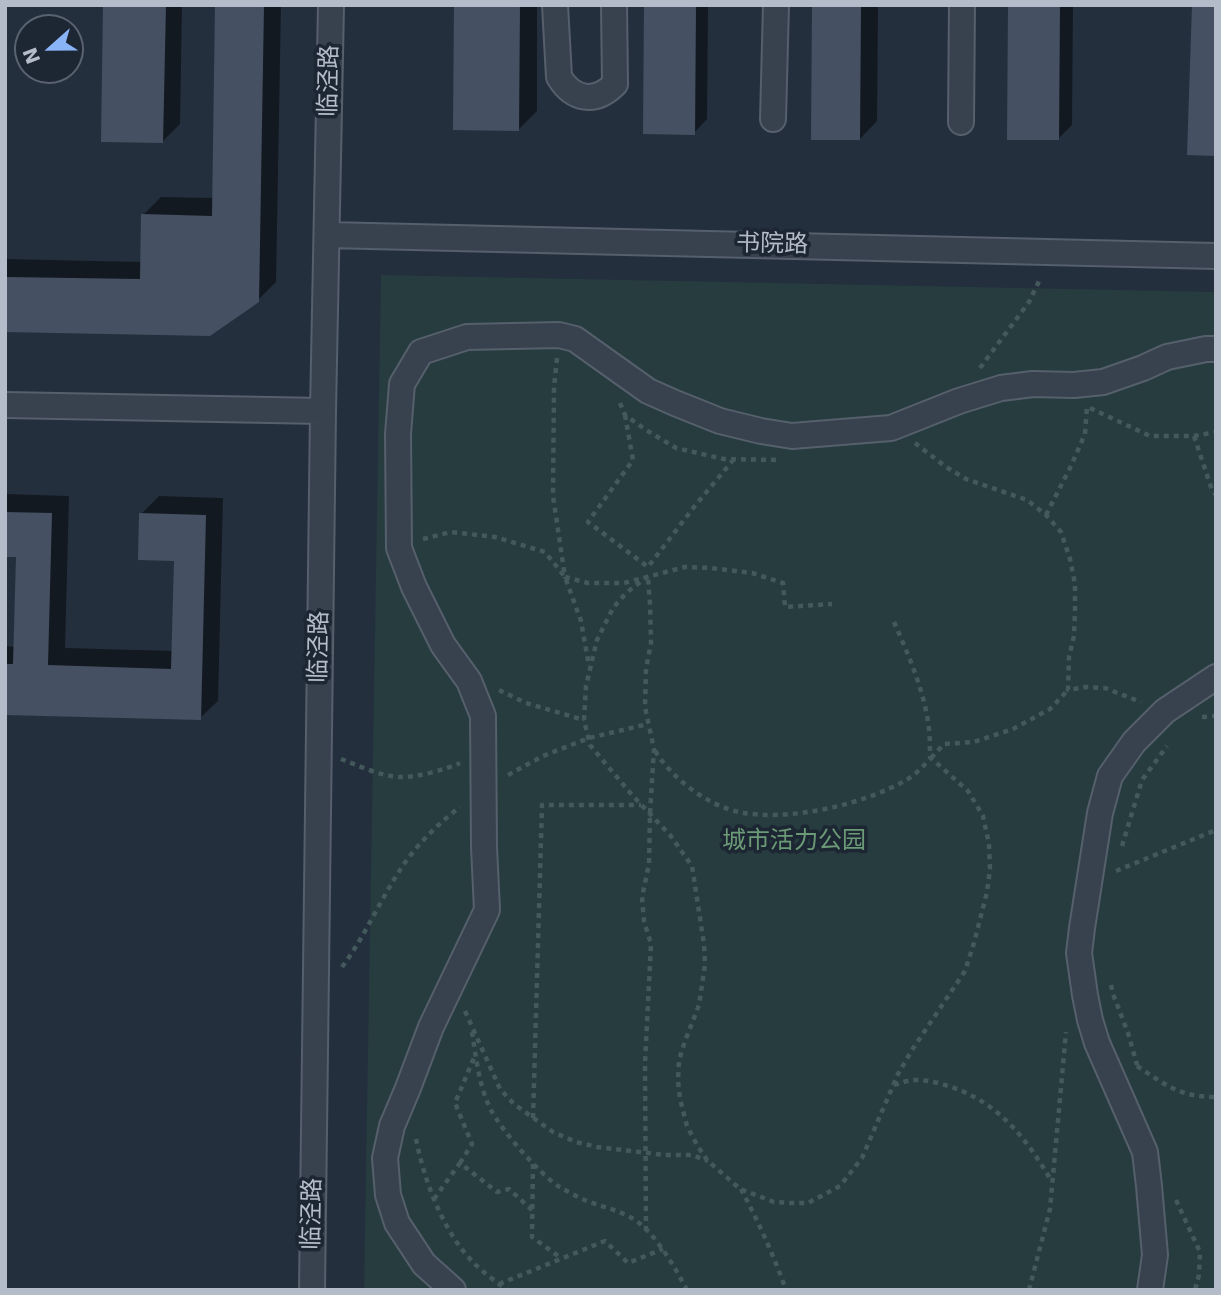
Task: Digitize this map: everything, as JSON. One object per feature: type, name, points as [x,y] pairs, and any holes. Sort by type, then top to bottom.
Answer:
[{"type":"street","name":"临泾路","points":[[312,1290],[331,5]]},
{"type":"street","points":[[555,5],[559,76],[573,93],[593,97],[609,90],[615,84],[614,5]]},
{"type":"street","points":[[773,119],[776,5]]},
{"type":"street","points":[[961,122],[962,5]]},
{"type":"street","name":"书院路","points":[[327,235],[1216,256]]},
{"type":"street","points":[[453,1290],[424,1264],[397,1223],[388,1195],[385,1158],[392,1126],[431,1027],[487,910],[483,716],[469,681],[443,645],[414,587],[399,548],[398,434],[402,384],[421,352],[467,337],[559,335],[575,339],[648,391],[720,421],[792,436],[891,428],[959,401],[1001,388],[1022,385],[1087,395],[1103,382],[1167,357],[1216,349]]},
{"type":"street","points":[[5,405],[323,411]]},
{"type":"street","points":[[1150,1290],[1155,1255],[1145,1152],[1097,1043],[1085,995],[1079,953],[1100,813],[1110,776],[1134,742],[1165,711],[1216,677]]},
{"type":"path","points":[[959,401],[1029,302],[1054,252]]},
{"type":"path","points":[[559,335],[554,387],[553,496],[565,577],[581,621],[590,671]]},
{"type":"path","points":[[1046,515],[1085,434],[1087,395]]},
{"type":"path","points":[[1087,395],[1150,436],[1194,436],[1216,432]]},
{"type":"path","points":[[625,415],[633,460],[588,522],[648,567],[734,459]]},
{"type":"path","points":[[891,428],[965,479],[1027,500],[1061,532],[1070,559],[1076,612],[1069,657],[1068,690]]},
{"type":"path","points":[[1194,436],[1216,495]]},
{"type":"path","points":[[399,548],[451,532],[495,537],[545,552],[565,577],[588,583],[624,583],[685,567],[752,573],[783,583],[785,607],[832,604]]},
{"type":"path","points":[[648,576],[626,593],[613,608],[597,640],[586,686],[584,720],[590,745],[670,835],[692,866],[704,944],[699,1005],[679,1060],[678,1081],[687,1126],[707,1160],[740,1189],[786,1290]]},
{"type":"path","points":[[648,576],[651,643],[646,669],[645,707],[654,749],[658,757],[701,797],[740,813],[775,814],[829,810],[874,794],[908,779],[944,744],[974,741],[1013,729],[1050,709],[1068,690],[1105,688],[1165,711]]},
{"type":"path","points":[[740,1189],[774,1202],[808,1203],[840,1186],[862,1158],[898,1074],[912,1049],[965,971],[979,924],[990,869],[989,844],[983,816],[968,791],[930,758],[929,728],[917,679],[894,622]]},
{"type":"path","points":[[496,689],[526,703],[584,720]]},
{"type":"path","points":[[339,970],[353,952],[384,896],[413,852],[444,820],[483,788],[543,756],[589,738],[648,724]]},
{"type":"path","points":[[1122,846],[1142,780],[1169,743]]},
{"type":"path","points":[[646,1231],[645,1063],[651,944],[644,921],[642,897],[649,864],[654,749]]},
{"type":"path","points":[[319,751],[373,771],[400,777],[447,769],[483,752]]},
{"type":"path","points":[[533,1118],[542,805],[642,805]]},
{"type":"path","points":[[1116,871],[1216,831]]},
{"type":"path","points":[[1114,882],[1119,859]]},
{"type":"path","points":[[454,981],[470,1024],[500,1089],[514,1104],[552,1132],[597,1147],[665,1155],[692,1154],[707,1160]]},
{"type":"path","points":[[1111,983],[1137,1066],[1136,1077]]},
{"type":"path","points":[[470,1024],[490,1109],[502,1127],[533,1164],[556,1185],[585,1201],[633,1219],[663,1249],[687,1290]]},
{"type":"path","points":[[1029,1290],[1050,1209],[1065,1027]]},
{"type":"path","points":[[434,1199],[472,1144],[455,1103],[475,1053]]},
{"type":"path","points":[[1108,1066],[1137,1066],[1182,1094],[1216,1097]]},
{"type":"path","points":[[893,1085],[913,1080],[928,1081],[947,1084],[978,1098],[997,1112],[1022,1137],[1053,1183]]},
{"type":"path","points":[[414,1129],[421,1162],[434,1199],[453,1236],[473,1262],[507,1290]]},
{"type":"path","points":[[460,1163],[497,1192],[509,1189],[532,1210]]},
{"type":"path","points":[[533,1164],[532,1237],[562,1259]]},
{"type":"path","points":[[1176,1200],[1200,1252],[1195,1290]]},
{"type":"path","points":[[499,1284],[605,1241],[628,1263],[663,1249]]},
{"type":"green space","name":"城市活力公园","points":[[381,275],[1216,292],[1216,1290],[364,1290]]},
{"type":"building","points":[[103,5],[166,5],[163,143],[101,142]]},
{"type":"building","points":[[215,5],[264,5],[259,302],[210,336],[5,332],[5,277],[140,279],[141,214],[212,216]]},
{"type":"building","points":[[454,5],[520,5],[519,131],[453,130]]},
{"type":"building","points":[[644,5],[696,5],[695,135],[643,134]]},
{"type":"building","points":[[812,5],[861,5],[860,140],[811,140]]},
{"type":"building","points":[[1008,5],[1060,5],[1059,140],[1007,140]]},
{"type":"building","points":[[1192,5],[1216,5],[1216,156],[1187,155]]},
{"type":"building","points":[[5,512],[52,513],[48,665],[171,669],[174,561],[138,560],[139,513],[206,515],[201,720],[5,715],[5,664],[13,664],[16,557],[5,557]]}]
